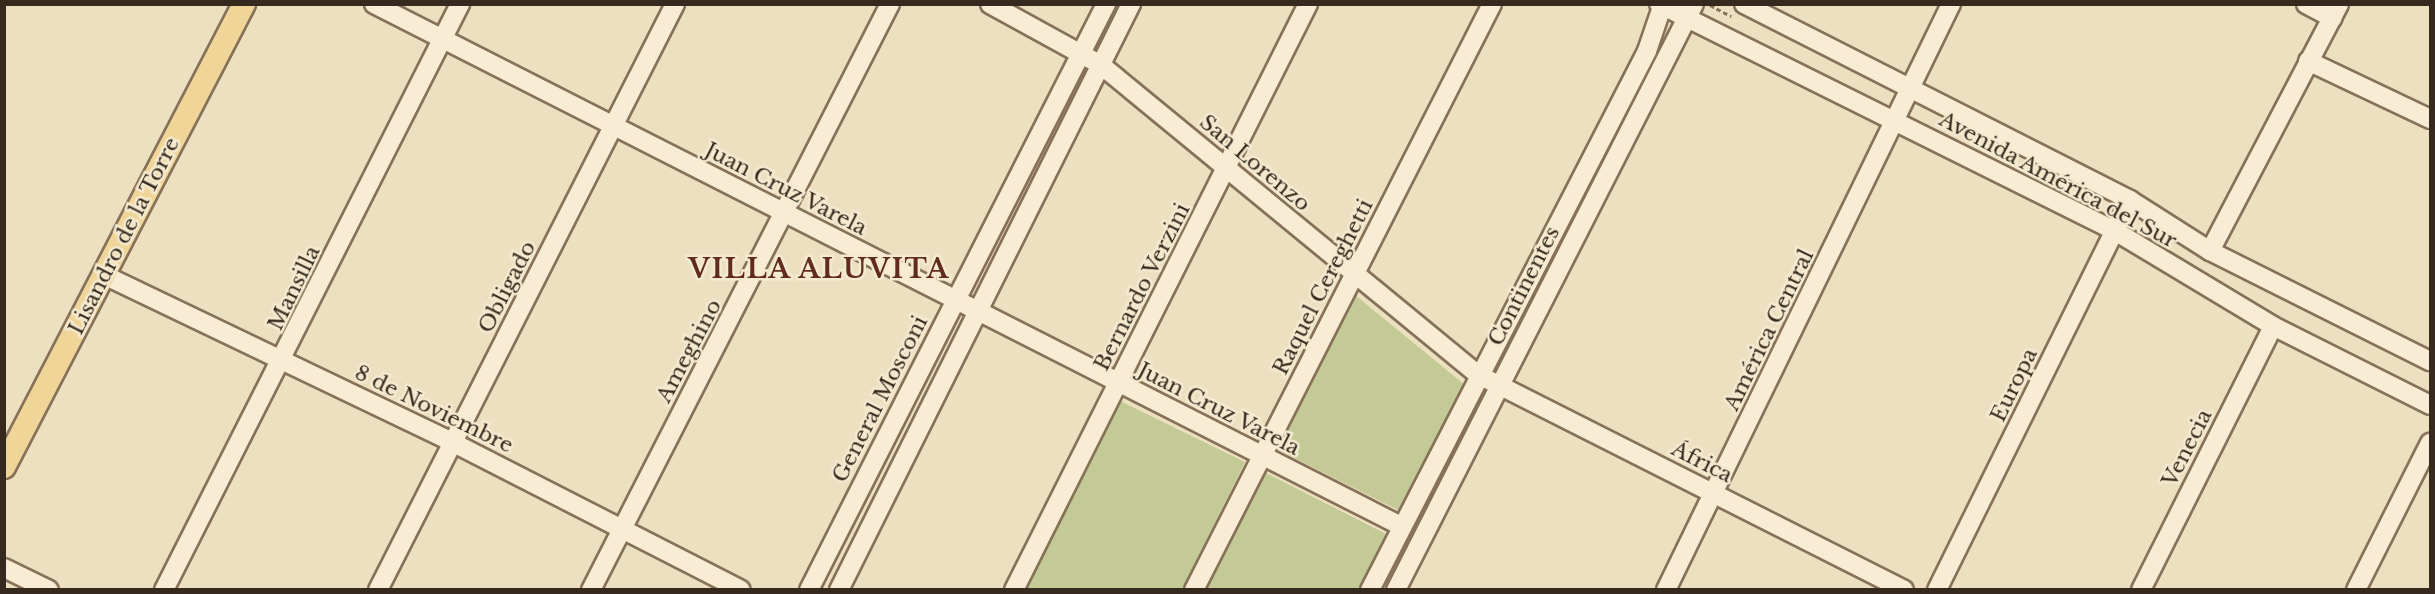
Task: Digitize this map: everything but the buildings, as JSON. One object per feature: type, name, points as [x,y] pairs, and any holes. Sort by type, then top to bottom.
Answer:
[{"type":"main road","name":"Lisandro de la Torre","points":[[4,467],[244,4]]},
{"type":"street","name":"Juan Cruz Varela","points":[[374,4],[614,124],[954,301],[1401,526]]},
{"type":"street","name":"Mansilla","points":[[164,590],[283,361],[460,4]]},
{"type":"street","name":"Obligado","points":[[378,590],[675,4]]},
{"type":"street","name":"Ameghino","points":[[591,590],[786,215],[890,4]]},
{"type":"street","name":"San Lorenzo","points":[[990,4],[1082,52],[1101,65],[1479,375]]},
{"type":"street","name":"General Mosconi","points":[[809,590],[1106,4]]},
{"type":"street","points":[[839,590],[1131,4]]},
{"type":"street","name":"Bernardo Verzini","points":[[1014,590],[1227,170],[1308,4]]},
{"type":"street","name":"Raquel Cereghetti","points":[[1194,590],[1260,456],[1356,275],[1492,4]]},
{"type":"street","name":"Avenida América del Sur","points":[[1744,4],[2130,200],[2210,250],[2430,361]]},
{"type":"street","name":"América Central","points":[[1666,590],[1897,122],[1907,88],[1951,4]]},
{"type":"street","points":[[2210,250],[2335,11],[2306,4]]},
{"type":"street","name":"Avenida América del Sur","points":[[1662,5],[1690,12],[1897,122],[2115,231],[2273,326],[2430,405]]},
{"type":"street","name":"Continentes","points":[[1370,590],[1647,51],[1662,5]]},
{"type":"street","name":"Continentes","points":[[1396,590],[1690,12]]},
{"type":"street","points":[[2308,61],[2430,119]]},
{"type":"street","name":"Europa","points":[[1937,590],[2130,200]]},
{"type":"street","name":"8 de Noviembre","points":[[104,275],[454,443],[741,590]]},
{"type":"street","name":"Venecia","points":[[2141,590],[2273,326]]},
{"type":"street","name":"África","points":[[1479,375],[1904,590]]},
{"type":"street","points":[[2356,590],[2430,443]]},
{"type":"street","points":[[4,568],[49,590]]},
{"type":"green space","points":[[1355,295],[1465,385],[1400,511],[1274,448]]},
{"type":"green space","points":[[1120,401],[1245,462],[1182,589],[1023,590]]},
{"type":"green space","points":[[1262,471],[1388,535],[1360,589],[1202,590]]},
{"type":"district","name":"VILLA ALUVITA","points":[[819,269]]}]
